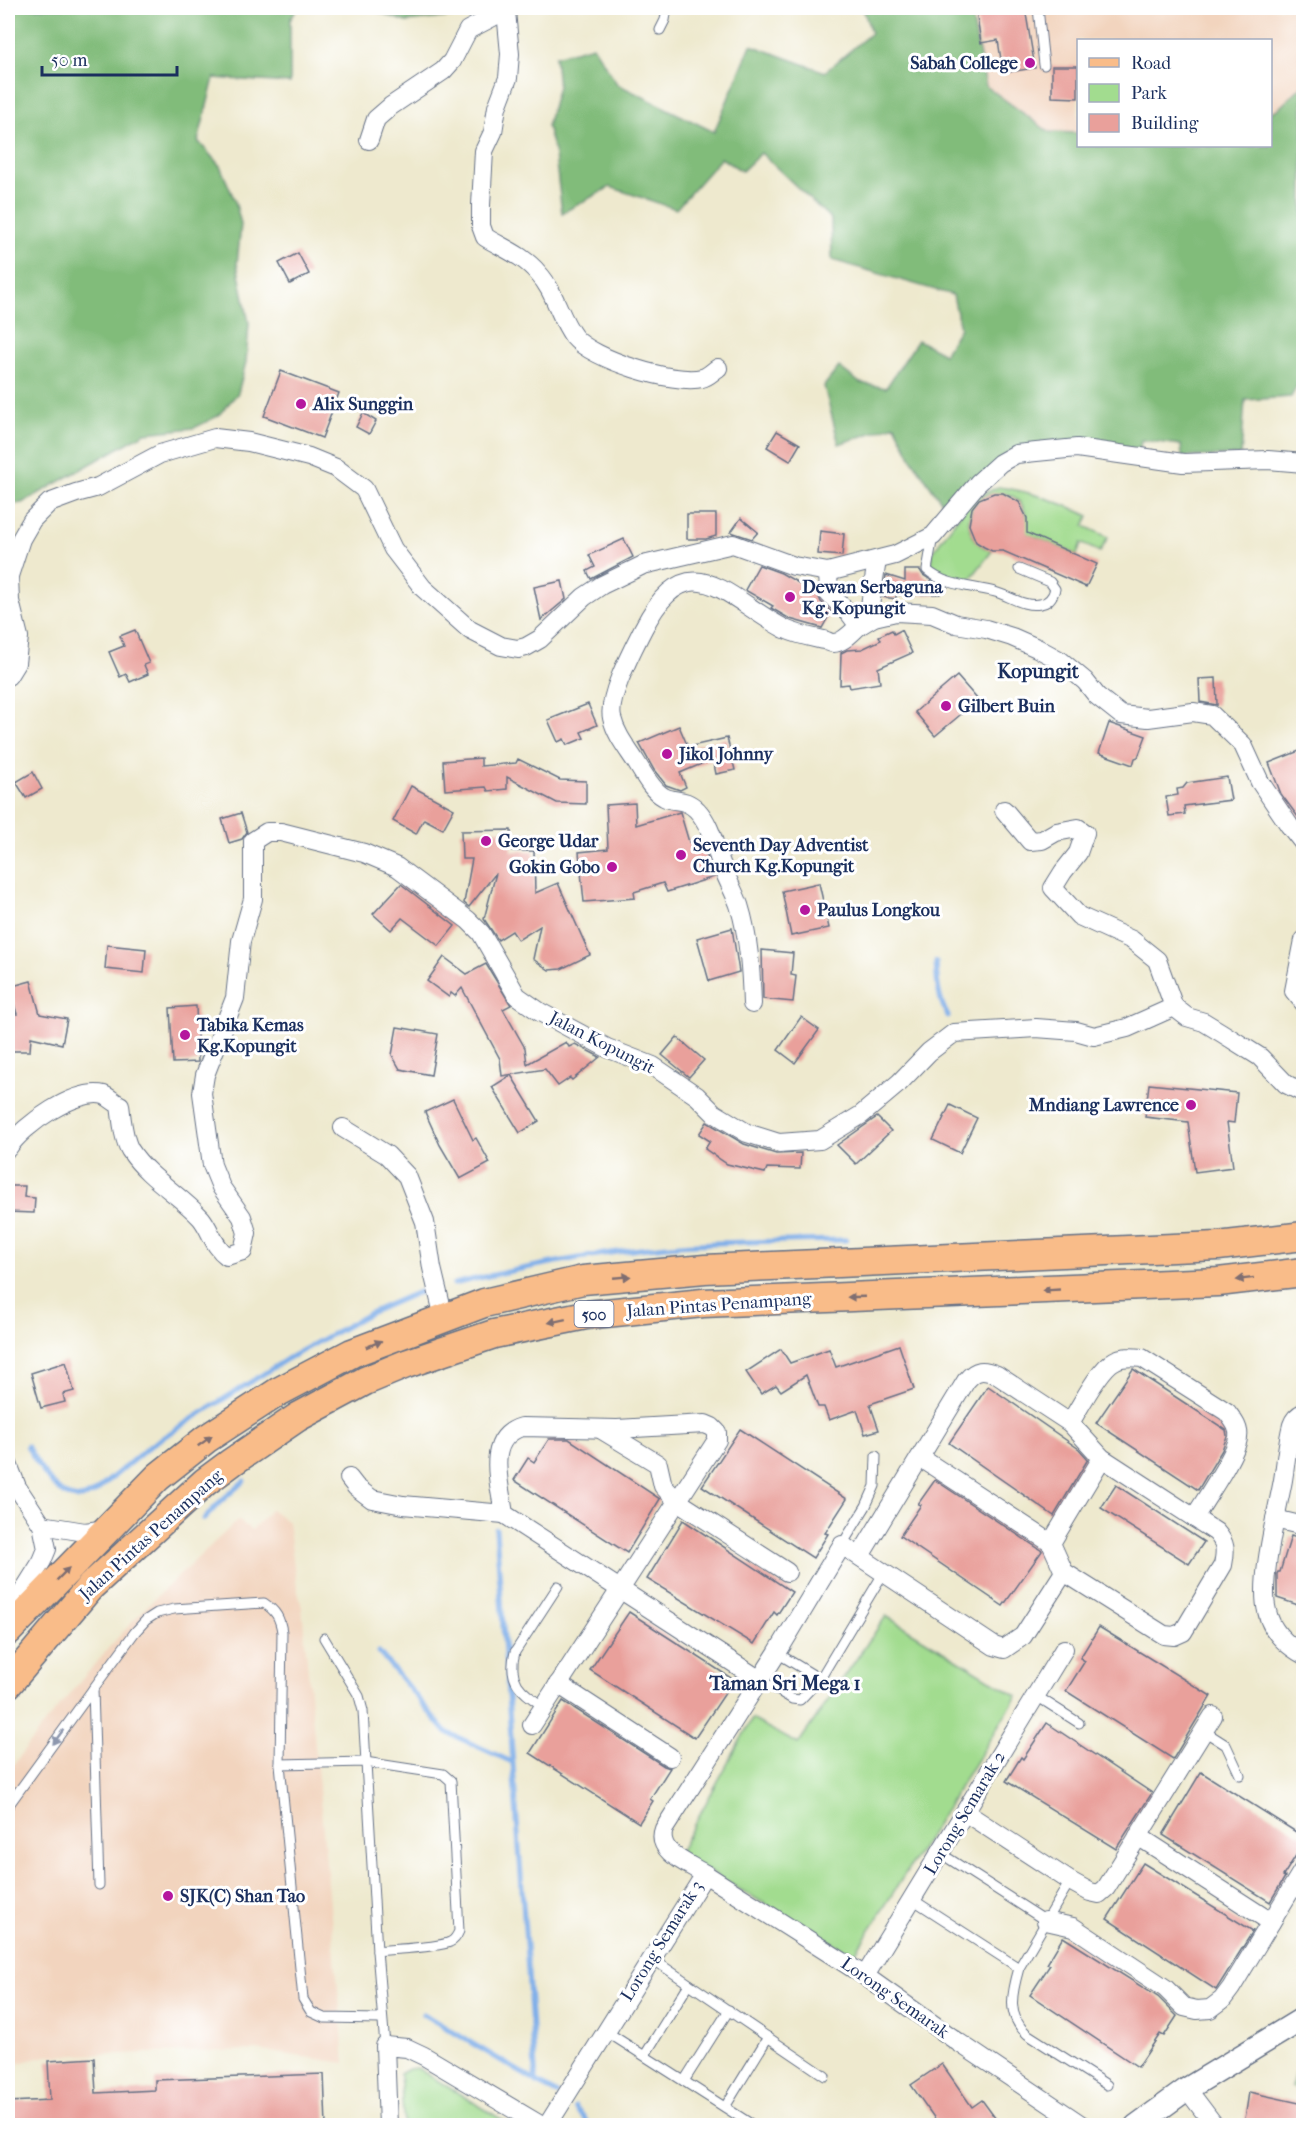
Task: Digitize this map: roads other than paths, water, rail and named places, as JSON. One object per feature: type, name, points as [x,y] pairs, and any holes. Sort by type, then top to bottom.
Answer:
[{"type":"main road","name":"Jalan Pintas Penampang","points":[[9,1628],[158,1477],[206,1439],[278,1392],[352,1353],[484,1304],[583,1280],[705,1269],[1218,1246],[1304,1236]]},
{"type":"main road","points":[[999,1255],[1002,1291]]},
{"type":"main road","name":"Jalan Pintas Penampang","points":[[8,1684],[90,1587],[205,1482],[298,1417],[364,1381],[494,1334],[586,1315],[703,1303],[1218,1282],[1304,1272]]},
{"type":"street","points":[[369,140],[376,119],[391,106],[443,71],[452,61],[468,30],[508,9],[510,54],[508,78],[497,107],[493,132],[484,151],[481,226],[485,237],[526,260],[539,273],[561,317],[576,339],[599,354],[624,365],[665,376],[703,378],[718,368]]},
{"type":"street","points":[[8,676],[16,663],[19,638],[10,601],[9,576],[21,539],[32,520],[49,503],[98,487],[160,454],[215,438],[249,442],[309,457],[336,468],[364,489],[393,549],[423,588],[470,630],[501,646],[518,649],[540,639],[584,597],[602,585],[643,565],[733,544],[794,566],[828,572],[895,555],[933,536],[978,483],[1000,463],[1016,454],[1077,448],[1183,463],[1268,460],[1304,463]]},
{"type":"street","points":[[866,621],[878,560]]},
{"type":"street","points":[[828,572],[829,594],[850,614],[866,621]]},
{"type":"street","points":[[752,1004],[751,973],[739,905],[721,863],[712,833],[697,810],[682,800],[664,797],[650,782],[619,737],[611,716],[612,702],[641,633],[656,604],[680,584],[695,582],[712,584],[735,596],[785,629],[808,638],[833,643],[846,638],[866,621],[896,612],[932,614],[956,624],[986,629],[1012,637],[1060,661],[1121,715],[1148,718],[1193,712],[1212,716],[1243,745],[1260,782],[1304,844]]},
{"type":"street","points":[[1004,810],[1030,841],[1042,840],[1056,832],[1078,828],[1085,833],[1078,853],[1053,888],[1079,915],[1132,940],[1157,960],[1174,1007],[1187,1017],[1203,1022],[1260,1057],[1286,1084],[1304,1093]]},
{"type":"street","name":"Jalan Kopungit","points":[[8,1148],[26,1126],[44,1113],[83,1097],[104,1095],[120,1105],[129,1149],[147,1171],[202,1219],[218,1250],[226,1256],[243,1251],[247,1233],[242,1217],[221,1187],[212,1165],[202,1093],[205,1075],[235,998],[241,941],[253,899],[253,841],[267,832],[281,832],[320,841],[375,856],[398,867],[468,920],[481,933],[517,996],[540,1012],[607,1048],[653,1066],[697,1096],[727,1122],[747,1133],[778,1143],[820,1140],[861,1115],[899,1083],[929,1052],[954,1033],[1036,1028],[1076,1031],[1094,1036],[1127,1028],[1174,1007]]},
{"type":"street","points":[[1304,940],[1294,991],[1304,1003]]},
{"type":"street","points":[[343,1128],[387,1155],[407,1176],[424,1222],[444,1318]]},
{"type":"street","points":[[1070,1423],[1103,1370],[1114,1360],[1128,1357],[1142,1358],[1227,1412],[1235,1423],[1239,1437],[1233,1452],[1194,1518]]},
{"type":"street","points":[[860,1556],[966,1381],[978,1370],[986,1370],[1070,1423],[1102,1458],[1216,1532],[1224,1541],[1226,1553],[1223,1565],[1190,1624],[1183,1632],[1174,1636],[1164,1635],[1064,1572],[1051,1543],[921,1458]]},
{"type":"street","points":[[1304,1412],[1298,1415],[1290,1433],[1266,1578],[1266,1609],[1270,1622],[1278,1635],[1292,1649],[1304,1655]]},
{"type":"street","points":[[504,1514],[497,1456],[499,1445],[505,1435],[512,1430],[522,1427],[601,1429],[705,1424],[717,1432],[717,1440],[532,1725]]},
{"type":"street","points":[[601,1429],[658,1464],[663,1486],[677,1501],[787,1572]]},
{"type":"street","points":[[1051,1543],[1102,1458]]},
{"type":"street","points":[[8,1464],[17,1487],[42,1525],[47,1549],[22,1593],[9,1628]]},
{"type":"street","points":[[349,1478],[356,1487],[372,1499],[403,1505],[504,1514],[760,1680]]},
{"type":"street","points":[[1275,1519],[1304,1526]]},
{"type":"street","points":[[42,1525],[85,1532],[107,1529]]},
{"type":"street","points":[[842,1545],[994,1646],[1004,1649],[1023,1636],[1064,1572]]},
{"type":"street","name":"Lorong Semarak 3","points":[[547,2126],[705,1874],[668,1851],[661,1837],[663,1829],[760,1680],[842,1545]]},
{"type":"street","name":"Lorong Semarak 2","points":[[865,1976],[1064,1649]]},
{"type":"street","points":[[558,1684],[670,1757]]},
{"type":"street","points":[[966,1813],[1070,1881],[1090,1892],[1099,1894],[1106,1888],[1208,1724]]},
{"type":"street","points":[[1138,1836],[1271,1922]]},
{"type":"street","points":[[1046,1921],[1073,1927],[1165,1988],[1184,2007],[1197,2010],[1210,2009],[1232,1988],[1304,1868]]},
{"type":"street","name":"Lorong Semarak","points":[[705,1874],[865,1976],[1083,2126]]},
{"type":"street","points":[[1136,2126],[1187,2089],[1217,2073],[1304,2018]]},
{"type":"street","points":[[388,2126],[385,2046],[407,2048],[424,2056],[542,2126]]},
{"type":"street","points":[[1187,2089],[1215,2126]]},
{"type":"lane","points":[[660,30],[667,8]]},
{"type":"lane","points":[[1038,8],[1044,65]]},
{"type":"lane","points":[[933,536],[927,570],[941,579],[997,592],[1023,603],[1041,604],[1052,598],[1056,589],[1050,582],[1018,569]]},
{"type":"lane","points":[[842,1545],[866,1506],[875,1486],[876,1456]]},
{"type":"lane","points":[[760,1680],[792,1699],[800,1700],[820,1680],[884,1572]]},
{"type":"lane","points":[[543,1706],[522,1692],[515,1680],[512,1664],[515,1652],[558,1586]]},
{"type":"lane","points":[[8,1806],[146,1620],[158,1613],[174,1609],[264,1603],[274,1610],[280,1620],[282,1632],[280,1764],[303,1999],[311,2012],[324,2018],[381,2019]]},
{"type":"lane","points":[[324,1638],[359,1696],[363,1711],[376,1951],[385,2046]]},
{"type":"lane","points":[[777,1653],[820,1680]]},
{"type":"lane","points":[[93,1689],[99,1885]]},
{"type":"lane","points":[[1035,1695],[1079,1723]]},
{"type":"lane","points":[[1208,1724],[1213,1735],[1226,1745],[1240,1775]]},
{"type":"lane","points":[[280,1764],[365,1762],[443,1773],[451,1780],[459,1931],[456,1938],[450,1942],[434,1945],[376,1951]]},
{"type":"lane","points":[[940,1853],[1046,1921]]},
{"type":"lane","points":[[1070,1881],[1019,1968],[1013,2016],[1017,2025],[1027,2034],[1107,2085]]},
{"type":"lane","points":[[912,1899],[1019,1968]]},
{"type":"lane","points":[[651,1958],[825,2076]]},
{"type":"lane","points":[[645,2055],[689,1984]]},
{"type":"lane","points":[[684,2081],[729,2010]]},
{"type":"lane","points":[[607,2032],[751,2124]]},
{"type":"lane","points":[[725,2107],[768,2037]]},
{"type":"waterway","points":[[936,962],[940,997],[948,1016]]},
{"type":"waterway","points":[[454,1284],[613,1252],[711,1243],[846,1240]]},
{"type":"waterway","points":[[27,1446],[55,1486],[71,1497],[85,1497],[94,1493],[151,1445],[287,1359],[370,1313],[416,1293],[433,1289]]},
{"type":"waterway","points":[[204,1519],[244,1481]]},
{"type":"waterway","points":[[496,1529],[536,2083]]},
{"type":"waterway","points":[[379,1652],[446,1732],[512,1762]]},
{"type":"waterway","points":[[423,2014],[557,2094]]},
{"type":"waterway","points":[[575,2107],[590,2126]]},
{"type":"place","name":"Sabah College","points":[[1030,63]]},
{"type":"place","name":"Alix Sunggin","points":[[301,404]]},
{"type":"place","name":"Dewan Serbaguna Kg. Kopungit","points":[[790,597]]},
{"type":"place","name":"Gilbert Buin","points":[[946,706]]},
{"type":"place","name":"Jikol Johnny","points":[[667,754]]},
{"type":"place","name":"George Udar","points":[[486,841]]},
{"type":"place","name":"Seventh Day Adventist Church Kg.Kopungit","points":[[681,855]]},
{"type":"place","name":"Gokin Gobo","points":[[612,867]]},
{"type":"place","name":"Paulus Longkou","points":[[805,910]]},
{"type":"place","name":"Tabika Kemas Kg.Kopungit","points":[[185,1035]]},
{"type":"place","name":"Mndiang Lawrence","points":[[1191,1105]]},
{"type":"place","name":"SJK(C) Shan Tao","points":[[168,1896]]},
{"type":"district","name":"Kopungit","points":[[1038,671]]},
{"type":"district","name":"Taman Sri Mega 1","points":[[785,1683]]}]
